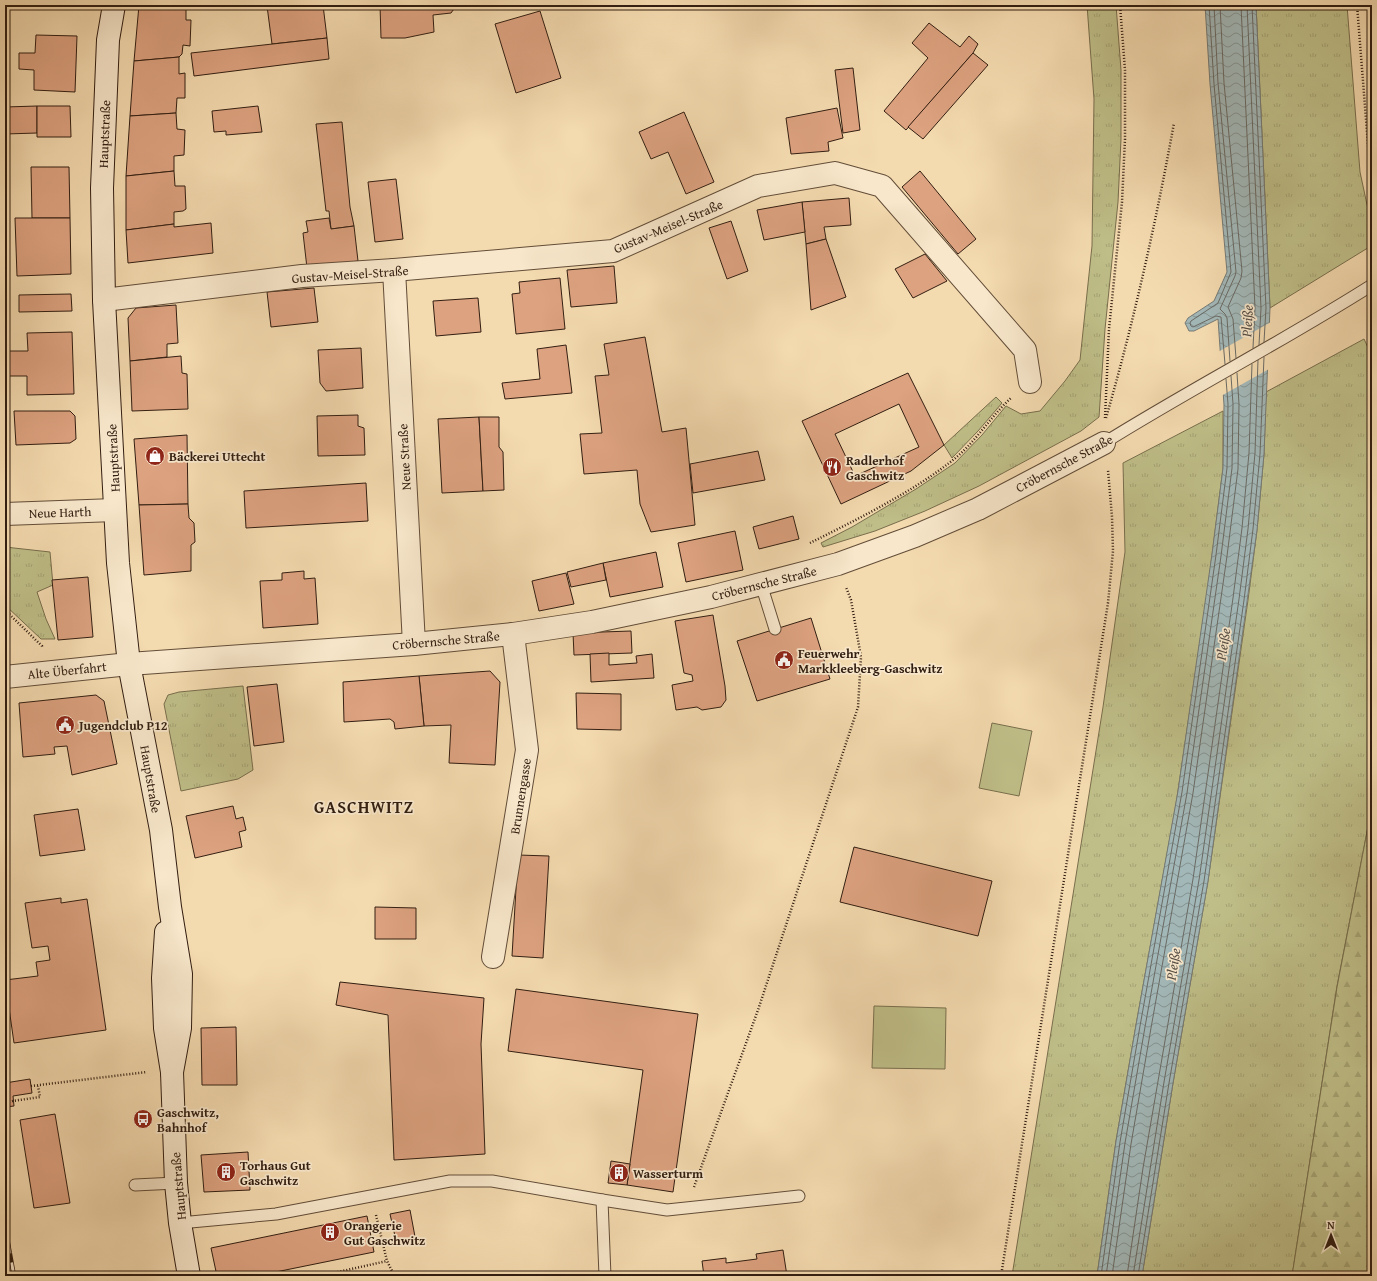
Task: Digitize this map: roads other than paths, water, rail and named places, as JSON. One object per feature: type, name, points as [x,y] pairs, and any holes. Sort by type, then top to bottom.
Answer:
[{"type":"street","name":"Hauptstraße","points":[[114,5],[108,40],[102,188],[104,300],[118,563],[129,664],[161,830],[170,907],[165,939],[163,978],[165,1028],[172,1072],[176,1183],[180,1223],[189,1276]]},
{"type":"street","name":"Gustav-Meisel-Straße","points":[[104,300],[302,276],[394,270],[613,251],[758,186],[835,173],[882,186],[1025,350],[1030,382]]},
{"type":"street","name":"Neue Straße","points":[[394,270],[414,644]]},
{"type":"street","name":"Cröbernsche Straße","points":[[129,664],[414,644],[513,634],[592,622],[711,597],[838,564],[916,536],[978,509],[1104,432]]},
{"type":"street","name":"Neue Harth","points":[[5,514],[116,510]]},
{"type":"street","name":"Brunnengasse","points":[[493,957],[528,750],[513,634]]},
{"type":"street","name":"Alte Überfahrt","points":[[5,676],[129,664]]},
{"type":"lane","name":"Cröbernsche Straße","points":[[1104,432],[1152,412],[1339,306],[1372,285]]},
{"type":"lane","points":[[761,584],[775,629]]},
{"type":"lane","points":[[180,1223],[276,1214],[450,1181],[492,1181],[667,1210],[799,1196]]},
{"type":"lane","points":[[134,1185],[176,1183]]},
{"type":"lane","points":[[602,1200],[605,1276]]},
{"type":"water","name":"Pleiße","points":[[1205,5],[1256,5],[1270,308],[1264,454],[1257,530],[1208,881],[1173,1083],[1142,1276],[1097,1276],[1116,1141],[1178,791],[1223,468],[1224,405],[1218,319],[1194,331],[1189,331],[1185,323],[1188,318],[1214,301],[1227,272],[1210,84]]},
{"type":"railway","points":[[5,1227],[14,1276]]},
{"type":"place","name":"Bäckerei Uttecht","points":[[155,456]]},
{"type":"place","name":"Radlerhof Gaschwitz","points":[[832,467]]},
{"type":"place","name":"Feuerwehr Markkleeberg-Gaschwitz","points":[[784,660]]},
{"type":"place","name":"Jugendclub P12","points":[[65,725]]},
{"type":"place","name":"Gaschwitz, Bahnhof","points":[[143,1119]]},
{"type":"place","name":"Torhaus Gut Gaschwitz","points":[[226,1172]]},
{"type":"place","name":"Wasserturm","points":[[619,1173]]},
{"type":"place","name":"Orangerie Gut Gaschwitz","points":[[330,1232]]},
{"type":"district","name":"GASCHWITZ","points":[[364,807]]}]
